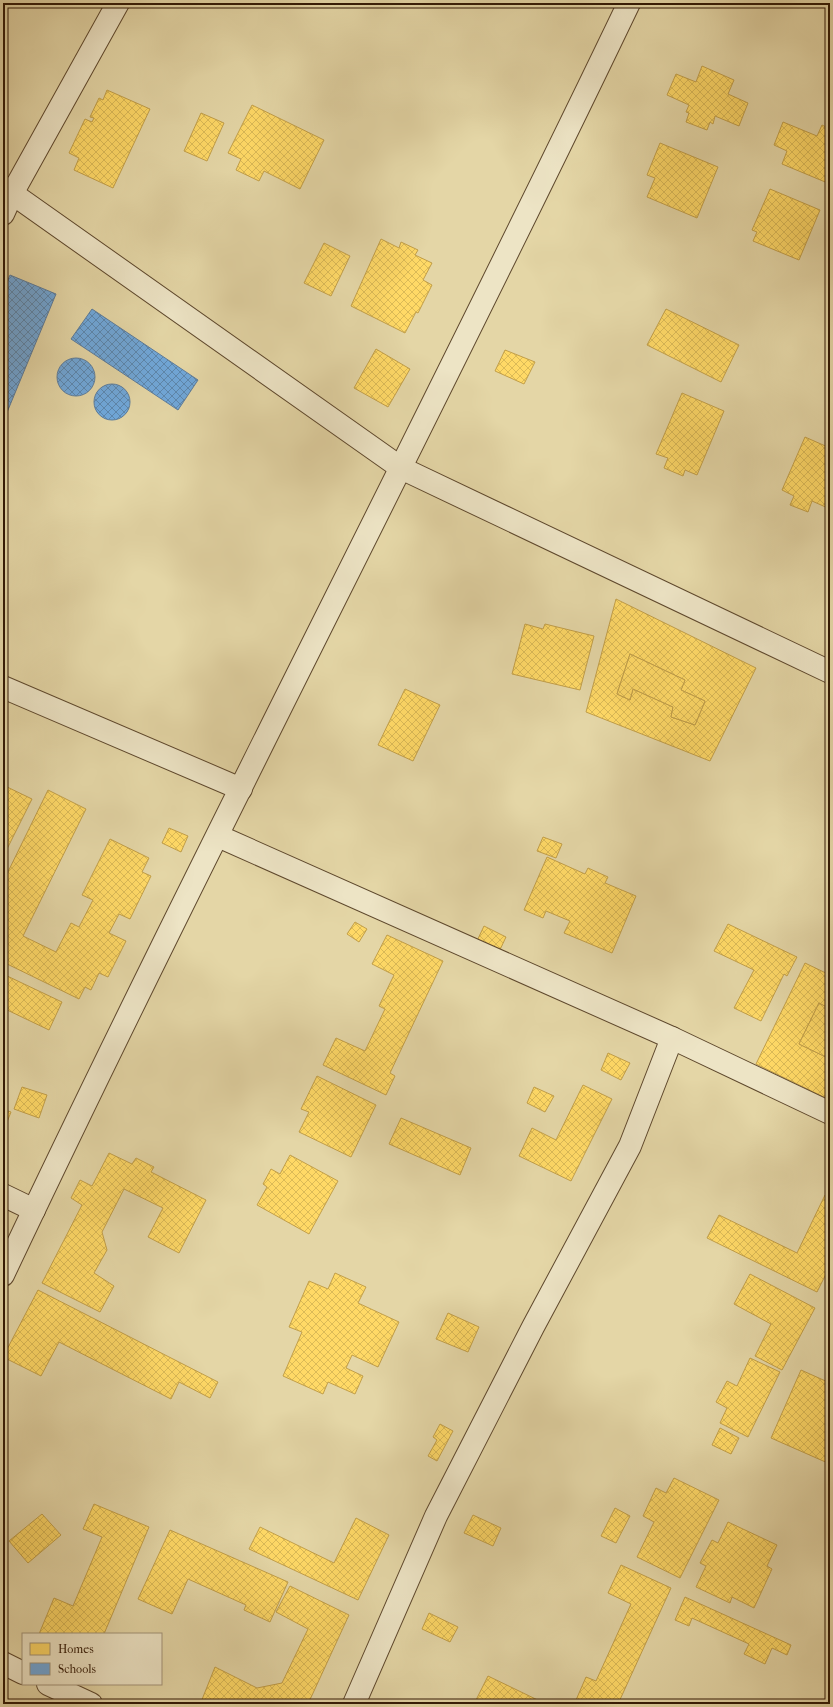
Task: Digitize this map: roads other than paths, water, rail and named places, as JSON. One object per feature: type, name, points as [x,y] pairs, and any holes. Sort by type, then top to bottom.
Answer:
[{"type":"street","points":[[3,214],[8,190],[118,3]]},
{"type":"street","points":[[3,1275],[241,789],[536,197],[629,3]]},
{"type":"street","points":[[8,190],[400,468],[830,672]]},
{"type":"street","points":[[3,687],[241,789]]},
{"type":"street","points":[[218,836],[672,1038],[830,1113]]},
{"type":"street","points":[[354,1704],[436,1516],[533,1327],[630,1146],[672,1038]]},
{"type":"street","points":[[3,1195],[34,1210]]},
{"type":"street","points":[[3,1663],[22,1672]]},
{"type":"street","points":[[50,1685],[91,1704]]}]
